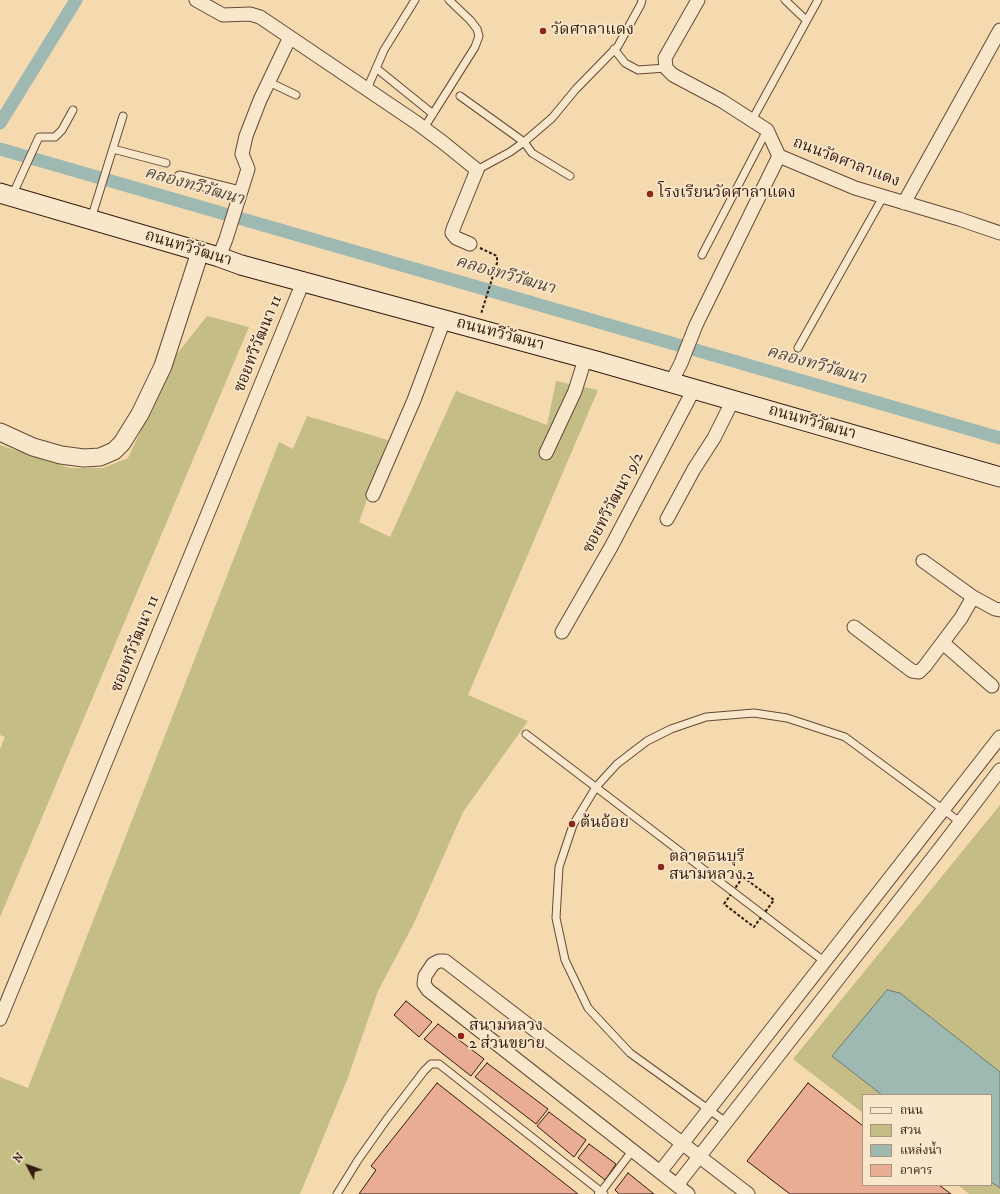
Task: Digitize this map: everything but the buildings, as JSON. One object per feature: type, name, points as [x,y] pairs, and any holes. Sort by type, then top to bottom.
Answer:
[{"type":"main road","name":"ถนนทวีวัฒนา","points":[[6,194],[303,282],[585,358],[1000,477]]},
{"type":"street","points":[[196,0],[223,15],[250,14],[260,17],[424,128],[477,170],[452,233],[456,238],[470,244]]},
{"type":"street","points":[[698,0],[665,58],[666,68],[673,75],[767,130]]},
{"type":"street","points":[[904,203],[1000,30]]},
{"type":"street","points":[[219,257],[248,169],[242,154],[246,136],[260,100],[290,37]]},
{"type":"street","name":"ถนนวัดศาลาแดง","points":[[767,130],[778,156],[855,188],[959,219],[1000,233]]},
{"type":"street","points":[[671,383],[681,363],[696,325],[778,156]]},
{"type":"street","points":[[180,178],[240,194]]},
{"type":"street","points":[[0,432],[33,447],[61,456],[84,458],[100,457],[114,451],[122,443],[140,414],[163,366],[200,252]]},
{"type":"street","name":"ซอยทวีวัฒนา 11","points":[[0,1019],[303,282]]},
{"type":"street","points":[[373,495],[414,400],[444,320]]},
{"type":"street","points":[[546,453],[575,391],[585,358]]},
{"type":"street","name":"ซอยทวีวัฒนา 9/2","points":[[562,632],[612,546],[694,389]]},
{"type":"street","points":[[667,519],[694,469],[714,438],[733,400]]},
{"type":"street","points":[[923,561],[973,597],[995,609],[1000,610]]},
{"type":"street","points":[[854,627],[912,671],[919,672],[961,618],[973,597]]},
{"type":"street","points":[[943,643],[992,686]]},
{"type":"street","points":[[660,1172],[1000,737]]},
{"type":"street","points":[[677,1185],[1000,770]]},
{"type":"street","points":[[688,1194],[428,990],[424,984],[424,980],[433,964],[439,961],[445,961],[748,1194]]},
{"type":"lane","points":[[367,89],[384,50],[415,0]]},
{"type":"lane","points":[[424,128],[475,47],[479,36],[477,29],[470,20],[450,0]]},
{"type":"lane","points":[[477,170],[510,152],[552,118],[576,89],[618,46],[642,0]]},
{"type":"lane","points":[[785,0],[806,20]]},
{"type":"lane","points":[[752,120],[818,0]]},
{"type":"lane","points":[[614,49],[625,63],[638,70],[666,68]]},
{"type":"lane","points":[[376,68],[433,114]]},
{"type":"lane","points":[[269,82],[296,95]]},
{"type":"lane","points":[[460,96],[524,142],[532,153],[570,176]]},
{"type":"lane","points":[[6,194],[20,179],[39,137],[55,137],[62,130],[73,110]]},
{"type":"lane","points":[[91,220],[123,116]]},
{"type":"lane","points":[[702,255],[767,130]]},
{"type":"lane","points":[[112,149],[166,163]]},
{"type":"lane","points":[[798,348],[883,197]]},
{"type":"lane","points":[[726,1122],[630,1053],[588,1008],[564,960],[556,918],[559,867],[573,824],[596,786],[617,764],[647,741],[671,728],[706,717],[754,713],[787,718],[845,737],[960,822]]},
{"type":"lane","points":[[526,734],[825,962]]},
{"type":"lane","points":[[337,1194],[358,1160],[387,1119],[431,1064],[439,1064],[602,1193],[632,1151]]},
{"type":"path","points":[[470,244],[497,256],[494,271],[480,316]]},
{"type":"green space","points":[[207,316],[249,327],[0,917],[0,749],[5,737],[0,735],[0,445],[70,468],[103,468],[128,458],[177,354]]},
{"type":"green space","points":[[556,381],[598,390],[468,695],[528,721],[463,812],[414,923],[378,991],[347,1080],[300,1194],[0,1194],[0,1077],[28,1088],[279,442],[293,449],[307,416],[388,440],[359,522],[390,537],[456,391],[547,425]]},
{"type":"green space","points":[[1000,805],[1000,1072],[900,993],[832,1055],[881,1094],[862,1094],[862,1112],[793,1059]]},
{"type":"green space","points":[[992,1183],[1000,1188],[1000,1194],[969,1194],[959,1186],[992,1186]]},
{"type":"water","points":[[887,990],[900,993],[1000,1072],[1000,1188],[992,1183],[992,1094],[881,1094],[832,1056]]},
{"type":"waterway","points":[[0,123],[76,0]]},
{"type":"waterway","name":"คลองทวีวัฒนา","points":[[0,149],[1000,438]]},
{"type":"place","name":"วัดศาลาแดง","points":[[543,31]]},
{"type":"place","name":"โรงเรียนวัดศาลาแดง","points":[[650,194]]},
{"type":"place","name":"ต้นอ้อย","points":[[572,824]]},
{"type":"place","name":"ตลาดธนบุรี สนามหลวง 2","points":[[661,867]]},
{"type":"place","name":"สนามหลวง 2 ส่วนขยาย","points":[[461,1036]]}]
